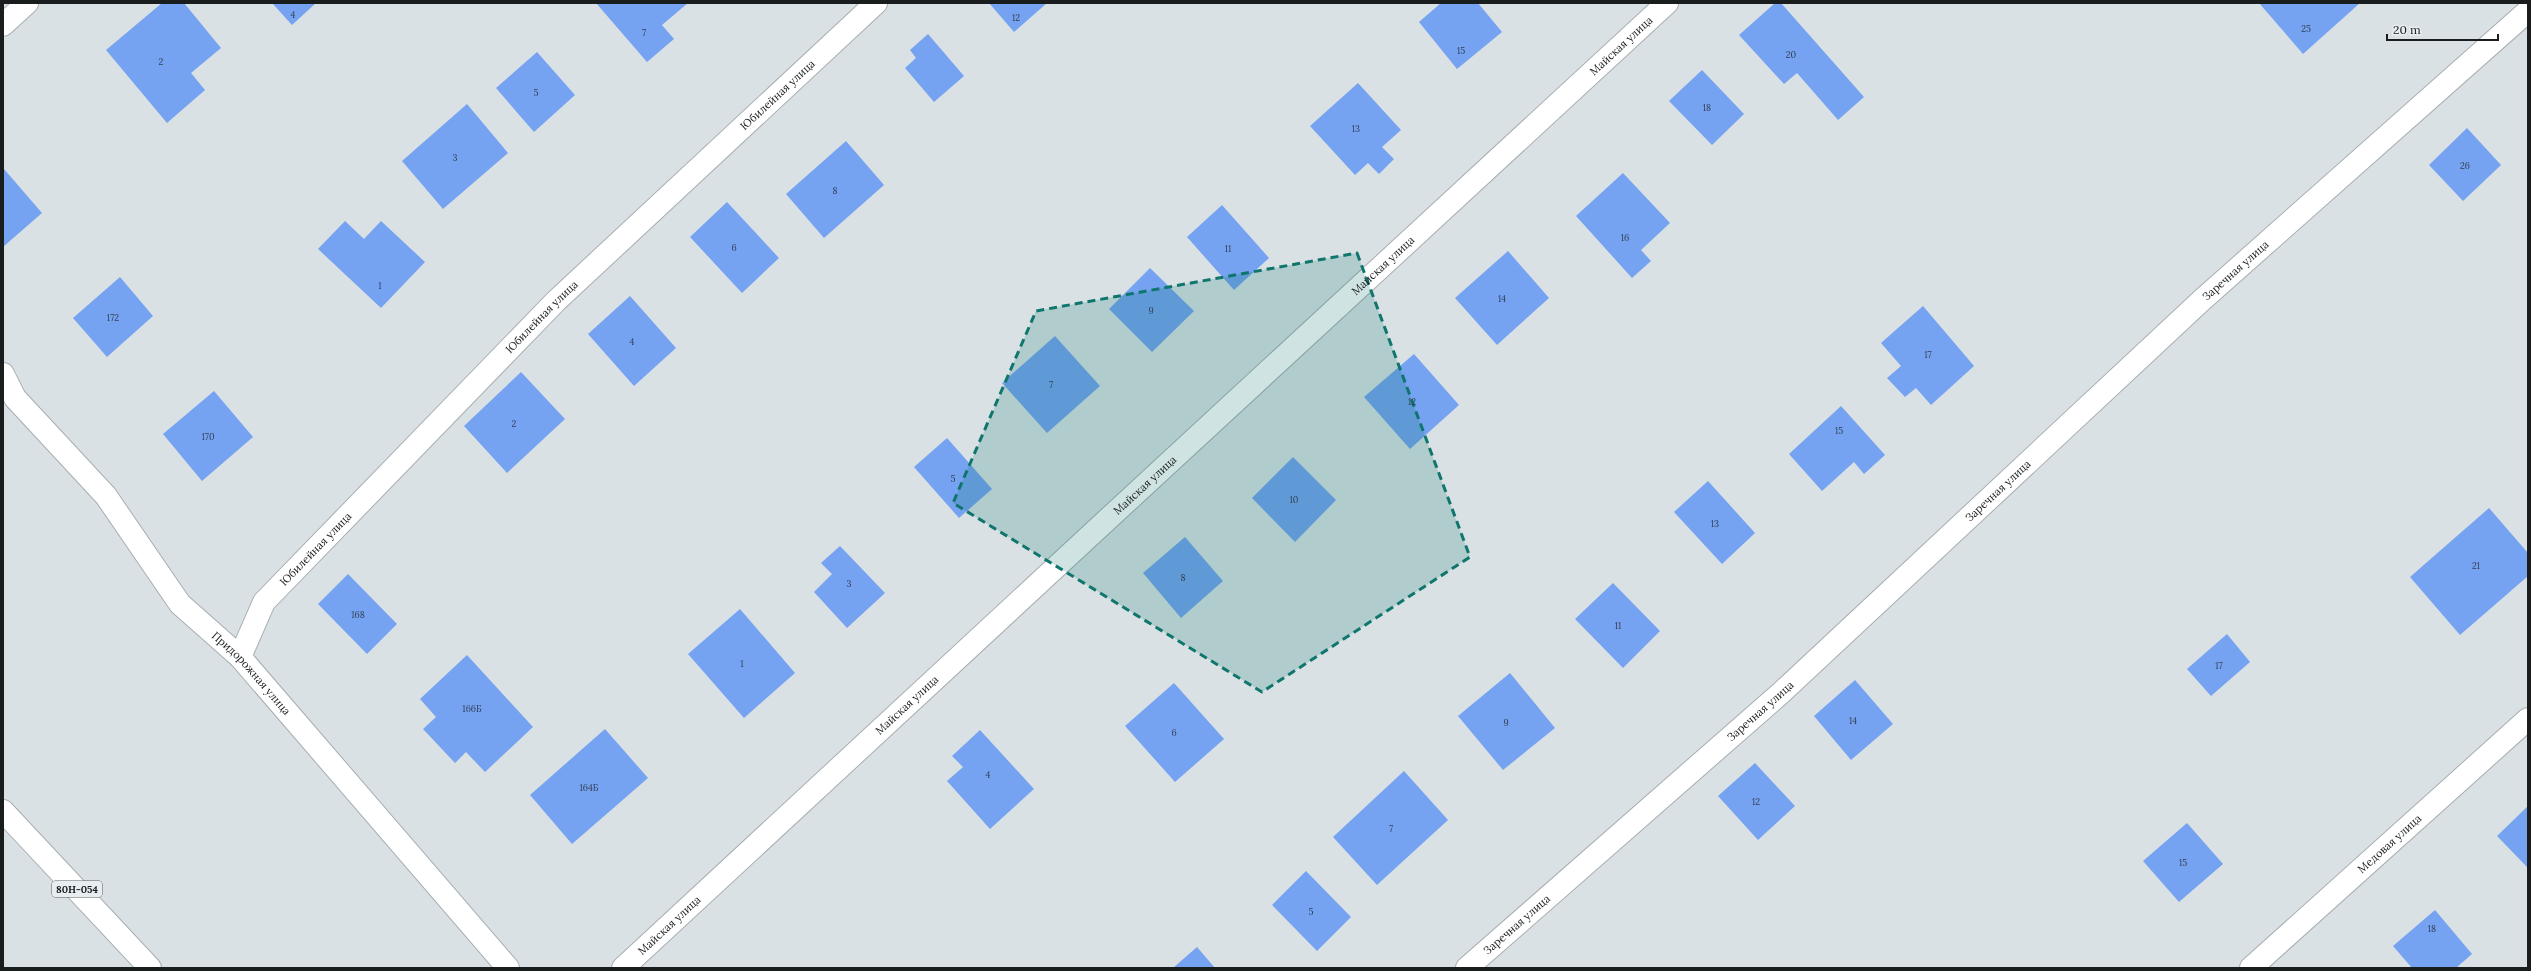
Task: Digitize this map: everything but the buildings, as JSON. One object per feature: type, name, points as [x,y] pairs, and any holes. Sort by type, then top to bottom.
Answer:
[{"type":"street","points":[[3,24],[27,3]]},
{"type":"street","name":"Юбилейная улица","points":[[240,657],[264,602],[556,300],[876,3]]},
{"type":"street","name":"Майская улица","points":[[623,968],[981,634],[1232,406],[1667,3]]},
{"type":"street","name":"Заречная улица","points":[[1467,968],[1782,692],[2202,300],[2528,11]]},
{"type":"street","name":"Придорожная улица","points":[[3,374],[15,398],[106,496],[180,604],[240,657],[508,968]]},
{"type":"street","name":"Медовая улица","points":[[2252,968],[2528,719]]},
{"type":"street","name":"80Н-054","points":[[3,811],[150,968]]},
{"type":"highlighted area","points":[[1357,253],[1470,557],[1262,692],[953,503],[1036,311]]}]
